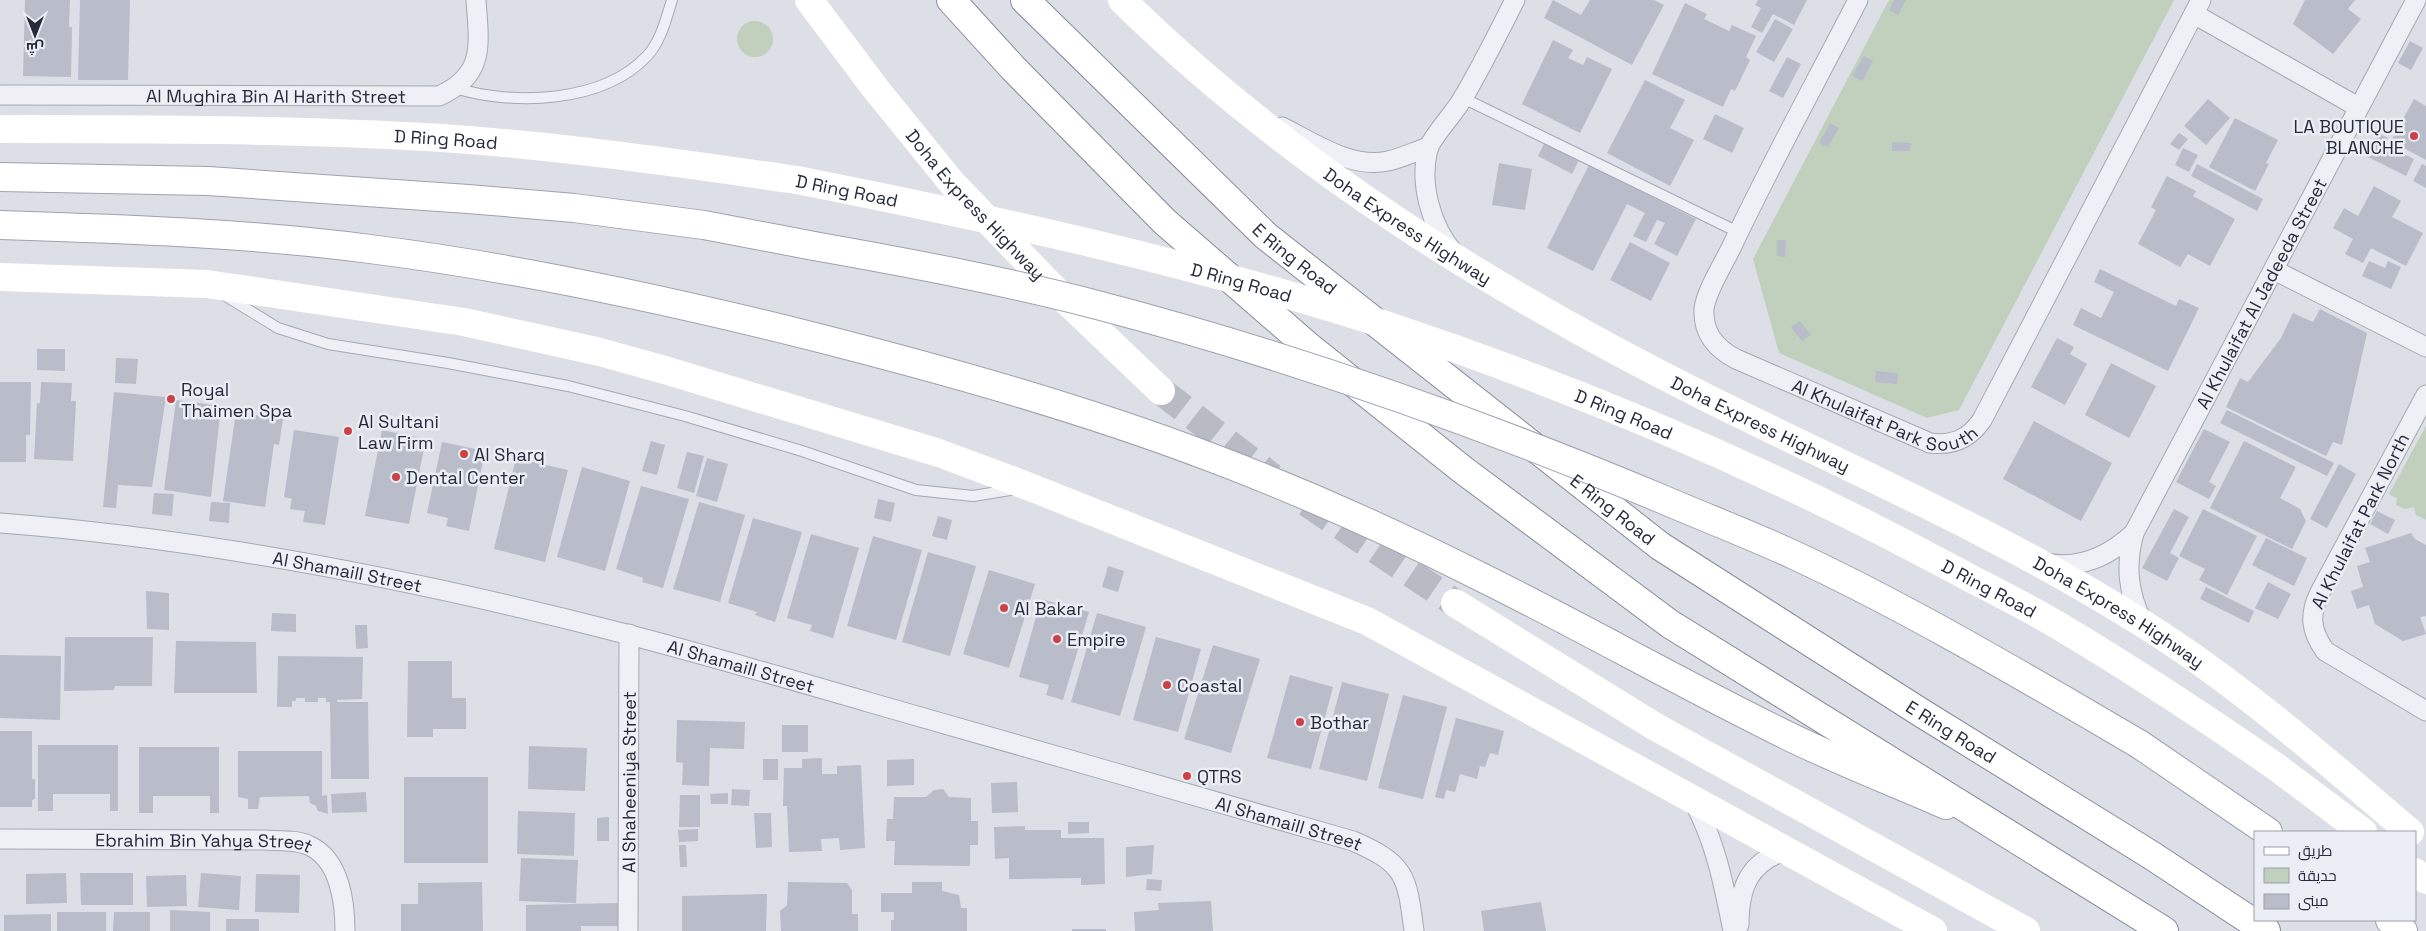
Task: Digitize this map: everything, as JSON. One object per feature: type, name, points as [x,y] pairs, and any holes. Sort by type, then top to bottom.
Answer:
[{"type":"main road","name":"Doha Express Highway","points":[[809,0],[875,88],[952,184],[1052,287],[1161,391]]},
{"type":"main road","points":[[951,0],[1013,68],[1165,222],[1309,348],[1455,464],[1670,624],[2164,931]]},
{"type":"main road","name":"E Ring Road","points":[[1026,0],[1266,236],[1660,546],[1920,712],[2151,855],[2266,931]]},
{"type":"main road","name":"Doha Express Highway","points":[[1122,0],[1241,106],[1322,169],[1466,265],[1560,320],[1706,397],[1903,493],[2034,561],[2143,623],[2230,684],[2321,756],[2409,831]]},
{"type":"main road","name":"D Ring Road","points":[[0,129],[218,129],[442,138],[564,148],[797,180],[1045,232],[1223,277],[1383,324],[1511,370],[1648,424],[1761,472],[1892,536],[2054,623],[2167,692],[2275,766],[2362,831]]},
{"type":"main road","points":[[0,177],[208,181],[574,208],[704,225],[963,273],[1101,306],[1242,345],[1434,410],[1599,473],[1794,555],[1985,654],[2139,744],[2267,831]]},
{"type":"main road","points":[[0,225],[173,231],[270,238],[366,248],[489,266],[677,302],[903,359],[1085,414],[1212,458],[1364,522],[1482,577],[1780,732],[1993,826]]},
{"type":"main road","points":[[0,277],[207,284],[455,321],[600,352],[939,453],[1030,487],[1367,621],[1694,802],[1787,850],[1933,931]]},
{"type":"main road","points":[[1455,603],[1654,726],[2026,931]]},
{"type":"main road","points":[[2416,837],[2426,846]]},
{"type":"main road","points":[[2391,921],[2403,931]]},
{"type":"street","points":[[456,88],[468,76],[477,59],[479,41],[476,0]]},
{"type":"street","points":[[1466,265],[1447,243],[1431,211],[1426,168],[1429,146],[1463,98],[1515,0]]},
{"type":"street","name":"Al Khulaifat Park South","points":[[1858,0],[1738,232],[1704,306],[1704,323],[1710,339],[1721,351],[1930,443],[1954,443],[1965,438],[1975,430],[1982,420],[2198,7],[2358,108]]},
{"type":"street","name":"Al Khulaifat Al Jadeeda Street","points":[[2143,623],[2134,606],[2129,588],[2129,551],[2134,533],[2416,0]]},
{"type":"street","name":"Al Mughira Bin Al Harith Street","points":[[0,95],[420,97],[439,96],[456,88]]},
{"type":"street","points":[[1241,106],[1337,154],[1368,162],[1388,161],[1429,146]]},
{"type":"street","points":[[2274,270],[2426,347]]},
{"type":"street","name":"Al Khulaifat Park North","points":[[2426,395],[2319,594],[2313,608],[2312,624],[2316,638],[2325,651],[2426,711]]},
{"type":"street","name":"Al Shamaill Street","points":[[0,523],[144,538],[372,575],[489,600],[629,634],[1353,841],[1377,851],[1394,863],[1403,876],[1408,890],[1414,931]]},
{"type":"street","name":"Al Khulaifat Al Jadeeda Street","points":[[2034,561],[2071,565],[2089,562],[2105,555],[2134,533]]},
{"type":"street","name":"Al Shaheeniya Street","points":[[628,931],[629,634]]},
{"type":"street","points":[[1694,802],[1706,824],[1719,860],[1733,931]]},
{"type":"street","name":"Ebrahim Bin Yahya Street","points":[[0,839],[293,841],[311,846],[328,862],[342,888],[345,931]]},
{"type":"street","points":[[1739,931],[1739,906],[1746,882],[1760,864],[1777,853],[1787,850]]},
{"type":"lane","points":[[456,88],[482,95],[540,98],[580,92],[602,86],[648,56],[660,36],[672,0]]},
{"type":"lane","points":[[1463,98],[1738,232]]},
{"type":"lane","points":[[207,284],[278,328],[328,344],[448,363],[586,391],[685,416],[793,448],[916,490],[973,496],[1030,487]]},
{"type":"green space","points":[[1889,0],[2174,0],[1959,410],[1927,418],[1779,353],[1753,259]]},
{"type":"green space","points":[[755,21],[762,22],[768,26],[772,32],[772,46],[768,52],[762,56],[755,57],[748,56],[742,52],[738,46],[737,39],[738,32],[742,26],[748,22]]},
{"type":"green space","points":[[2426,426],[2426,520],[2416,515],[2414,507],[2405,509],[2396,505],[2397,498],[2389,494]]},
{"type":"building","points":[[25,0],[70,0],[69,27],[72,27],[71,77],[23,76]]},
{"type":"building","points":[[80,0],[130,0],[128,80],[78,80]]},
{"type":"building","points":[[1553,0],[1581,15],[1590,0],[1654,0],[1664,5],[1632,65],[1544,18]]},
{"type":"building","points":[[1758,0],[1807,0],[1794,25],[1773,14],[1762,33],[1751,27],[1761,8],[1755,5]]},
{"type":"building","points":[[1894,0],[1906,0],[1898,15],[1889,10]]},
{"type":"building","points":[[2305,0],[2355,0],[2348,9],[2361,19],[2333,54],[2293,24]]},
{"type":"building","points":[[1685,3],[1707,14],[1704,19],[1729,31],[1732,25],[1756,36],[1746,57],[1750,60],[1735,91],[1731,89],[1723,107],[1652,74]]},
{"type":"building","points":[[1775,19],[1793,29],[1774,62],[1756,52]]},
{"type":"building","points":[[1553,40],[1573,50],[1568,58],[1583,65],[1587,57],[1612,69],[1580,133],[1522,104]]},
{"type":"building","points":[[2410,41],[2423,48],[2411,70],[2398,63]]},
{"type":"building","points":[[1864,56],[1873,61],[1862,81],[1852,76]]},
{"type":"building","points":[[1787,57],[1801,64],[1783,98],[1769,91]]},
{"type":"building","points":[[1645,80],[1685,100],[1670,128],[1694,140],[1670,186],[1607,153]]},
{"type":"building","points":[[2208,99],[2230,118],[2206,145],[2184,126]]},
{"type":"building","points":[[2414,99],[2426,106],[2426,160],[2391,141]]},
{"type":"building","points":[[1715,114],[1744,128],[1732,153],[1703,139]]},
{"type":"building","points":[[2235,118],[2278,140],[2266,163],[2269,164],[2255,191],[2209,167]]},
{"type":"building","points":[[1830,123],[1839,128],[1828,147],[1819,143]]},
{"type":"building","points":[[2179,133],[2188,139],[2179,150],[2170,144]]},
{"type":"building","points":[[2378,133],[2388,138],[2385,144],[2414,159],[2406,176],[2366,156]]},
{"type":"building","points":[[1545,142],[1579,160],[1572,174],[1538,156]]},
{"type":"building","points":[[1892,142],[1911,143],[1910,151],[1892,151]]},
{"type":"building","points":[[2183,148],[2198,155],[2189,172],[2175,165]]},
{"type":"building","points":[[1499,163],[1532,169],[1525,210],[1492,205]]},
{"type":"building","points":[[2197,164],[2263,199],[2257,211],[2191,176]]},
{"type":"building","points":[[2422,164],[2426,166],[2426,188],[2413,181]]},
{"type":"building","points":[[1589,165],[1696,219],[1677,256],[1654,244],[1665,223],[1657,220],[1646,242],[1633,236],[1645,213],[1627,204],[1593,271],[1547,248]]},
{"type":"building","points":[[2167,176],[2196,191],[2193,196],[2235,219],[2210,266],[2188,254],[2180,267],[2138,244],[2156,210],[2151,207]]},
{"type":"building","points":[[2374,186],[2401,201],[2392,217],[2423,233],[2406,266],[2371,248],[2363,263],[2345,254],[2353,239],[2333,228],[2344,208],[2358,216]]},
{"type":"building","points":[[1777,240],[1786,240],[1785,257],[1777,256]]},
{"type":"building","points":[[1630,242],[1670,263],[1651,301],[1610,280]]},
{"type":"building","points":[[2369,261],[2385,268],[2388,261],[2401,267],[2391,289],[2362,276]]},
{"type":"building","points":[[2100,269],[2176,306],[2179,299],[2199,308],[2168,371],[2073,325],[2081,308],[2101,318],[2114,292],[2094,282]]},
{"type":"building","points":[[2320,309],[2367,333],[2342,445],[2333,442],[2326,456],[2226,407],[2240,378],[2248,382],[2281,338],[2293,313],[2313,322]]},
{"type":"building","points":[[1800,321],[1811,335],[1802,341],[1791,327]]},
{"type":"building","points":[[2057,338],[2074,347],[2070,354],[2087,364],[2065,405],[2031,387]]},
{"type":"building","points":[[37,349],[65,349],[65,371],[37,370]]},
{"type":"building","points":[[116,358],[138,359],[136,384],[115,383]]},
{"type":"building","points":[[2111,363],[2156,386],[2129,438],[2085,415]]},
{"type":"building","points":[[1876,371],[1898,373],[1897,384],[1875,382]]},
{"type":"building","points":[[0,382],[31,382],[30,435],[26,435],[26,462],[0,462]]},
{"type":"building","points":[[41,382],[72,383],[71,401],[76,401],[73,461],[34,459],[37,403],[40,403]]},
{"type":"building","points":[[114,392],[166,397],[152,487],[118,485],[116,508],[103,507]]},
{"type":"building","points":[[176,400],[221,406],[211,497],[164,490]]},
{"type":"building","points":[[2227,410],[2334,463],[2327,476],[2220,423]]},
{"type":"building","points":[[236,412],[283,419],[279,445],[274,444],[265,507],[223,501]]},
{"type":"building","points":[[2034,421],[2112,463],[2081,521],[2003,479]]},
{"type":"building","points":[[2204,429],[2230,442],[2209,482],[2216,486],[2209,499],[2176,482]]},
{"type":"building","points":[[294,430],[339,437],[325,525],[303,522],[305,511],[290,509],[292,499],[284,497]]},
{"type":"building","name":"Dental Center","points":[[382,430],[426,439],[409,524],[365,516]]},
{"type":"building","points":[[651,441],[665,445],[657,475],[642,471]]},
{"type":"building","points":[[2244,441],[2296,467],[2280,498],[2300,509],[2306,521],[2292,549],[2210,508]]},
{"type":"building","points":[[442,442],[485,451],[469,531],[446,526],[448,518],[427,513]]},
{"type":"building","points":[[687,452],[704,456],[694,493],[677,488]]},
{"type":"building","points":[[516,458],[568,470],[545,562],[494,549]]},
{"type":"building","points":[[707,458],[728,464],[717,502],[696,496]]},
{"type":"building","points":[[2339,464],[2356,474],[2327,528],[2310,519]]},
{"type":"building","points":[[582,467],[630,481],[605,571],[557,557]]},
{"type":"building","points":[[641,486],[689,499],[663,588],[642,582],[643,578],[616,569]]},
{"type":"building","points":[[154,493],[174,494],[172,516],[152,514]]},
{"type":"building","points":[[878,499],[895,503],[891,522],[874,518]]},
{"type":"building","points":[[211,502],[230,503],[229,523],[209,521]]},
{"type":"building","points":[[699,502],[745,515],[720,602],[673,589]]},
{"type":"building","points":[[2174,509],[2189,517],[2170,553],[2179,558],[2167,581],[2142,568]]},
{"type":"building","points":[[2203,509],[2257,536],[2227,595],[2199,580],[2205,569],[2179,556]]},
{"type":"building","points":[[2377,511],[2395,520],[2388,534],[2370,524]]},
{"type":"building","points":[[938,516],[952,520],[947,540],[932,536]]},
{"type":"building","points":[[753,518],[802,532],[775,622],[755,615],[757,612],[728,603]]},
{"type":"building","points":[[2411,533],[2415,539],[2426,545],[2426,616],[2420,617],[2426,634],[2403,641],[2375,624],[2369,605],[2357,609],[2351,591],[2363,587],[2357,566],[2370,562],[2365,548]]},
{"type":"building","points":[[811,534],[859,548],[833,638],[810,631],[812,625],[787,618]]},
{"type":"building","points":[[873,536],[922,550],[896,640],[847,626]]},
{"type":"building","points":[[2266,538],[2307,558],[2294,586],[2252,565]]},
{"type":"building","points":[[928,552],[976,566],[950,656],[902,642]]},
{"type":"building","points":[[1108,566],[1124,571],[1118,592],[1102,587]]},
{"type":"building","points":[[989,570],[1035,584],[1009,668],[963,654]]},
{"type":"building","points":[[2268,582],[2291,594],[2278,619],[2255,608]]},
{"type":"building","points":[[2206,587],[2254,611],[2249,623],[2200,599]]},
{"type":"building","points":[[146,591],[169,593],[169,630],[147,629]]},
{"type":"building","points":[[1041,599],[1089,612],[1063,700],[1046,695],[1049,685],[1019,677]]},
{"type":"building","points":[[272,613],[296,614],[296,632],[271,631]]},
{"type":"building","points":[[1097,613],[1146,627],[1120,716],[1071,702]]},
{"type":"building","points":[[355,625],[367,625],[368,648],[356,649]]},
{"type":"building","points":[[65,637],[153,637],[152,686],[115,686],[114,690],[64,691]]},
{"type":"building","name":"Coastal","points":[[1156,637],[1201,649],[1178,732],[1133,720]]},
{"type":"building","points":[[176,641],[256,642],[257,693],[174,693]]},
{"type":"building","points":[[1213,645],[1260,659],[1231,753],[1184,739]]},
{"type":"building","points":[[0,655],[61,656],[60,720],[0,718]]},
{"type":"building","points":[[278,656],[363,657],[362,699],[337,700],[337,702],[368,702],[369,779],[331,779],[330,702],[326,702],[326,698],[318,698],[318,702],[305,702],[305,698],[296,698],[296,701],[292,701],[292,707],[277,707]]},
{"type":"building","points":[[408,661],[452,661],[452,698],[466,698],[466,729],[433,729],[433,737],[407,737]]},
{"type":"building","name":"Bothar","points":[[1290,675],[1333,687],[1311,769],[1267,758]]},
{"type":"building","points":[[1342,682],[1389,694],[1367,781],[1319,769]]},
{"type":"building","points":[[1403,695],[1447,707],[1423,799],[1378,788]]},
{"type":"building","points":[[1456,718],[1504,731],[1498,755],[1490,753],[1485,767],[1480,766],[1477,779],[1460,774],[1455,792],[1446,790],[1444,799],[1435,797]]},
{"type":"building","points":[[677,720],[745,722],[744,749],[710,748],[709,786],[682,785],[683,763],[676,762]]},
{"type":"building","points":[[782,725],[808,725],[808,752],[782,752]]},
{"type":"building","points":[[0,731],[32,731],[32,779],[35,779],[35,799],[32,800],[32,807],[0,807]]},
{"type":"building","points":[[38,745],[118,745],[118,811],[110,811],[110,794],[53,794],[53,811],[38,811]]},
{"type":"building","points":[[529,746],[587,748],[585,791],[528,789]]},
{"type":"building","points":[[139,747],[219,747],[219,813],[210,813],[210,796],[153,796],[153,813],[139,813]]},
{"type":"building","points":[[238,751],[322,751],[322,796],[327,795],[328,814],[318,811],[316,806],[310,803],[309,796],[260,797],[258,809],[248,809],[248,799],[238,797]]},
{"type":"building","points":[[822,758],[822,774],[837,774],[837,766],[861,765],[865,848],[840,850],[839,838],[821,839],[822,851],[789,852],[787,806],[783,806],[784,768],[802,768],[802,759]]},
{"type":"building","points":[[763,759],[778,759],[778,780],[763,780]]},
{"type":"building","points":[[914,759],[914,785],[887,786],[887,760]]},
{"type":"building","points":[[404,777],[488,777],[488,863],[404,863]]},
{"type":"building","points":[[1017,782],[1018,812],[992,813],[991,783]]},
{"type":"building","points":[[732,789],[750,790],[749,806],[731,805]]},
{"type":"building","points":[[943,789],[949,797],[971,798],[971,821],[978,821],[978,845],[970,845],[970,866],[894,865],[895,841],[886,841],[887,819],[893,819],[894,797],[926,797],[934,790]]},
{"type":"building","points":[[366,792],[367,812],[332,813],[331,794]]},
{"type":"building","points":[[728,793],[728,804],[711,804],[710,794]]},
{"type":"building","points":[[680,795],[700,795],[700,827],[679,827]]},
{"type":"building","points":[[518,811],[575,813],[574,856],[517,854]]},
{"type":"building","points":[[754,813],[771,813],[772,847],[756,848]]},
{"type":"building","points":[[609,817],[609,841],[597,841],[597,818]]},
{"type":"building","points":[[1068,822],[1089,822],[1089,833],[1068,834]]},
{"type":"building","points":[[1025,826],[1025,830],[1061,830],[1061,838],[1104,838],[1105,884],[1081,885],[1081,878],[1009,879],[1009,858],[995,859],[994,827]]},
{"type":"building","points":[[698,829],[698,841],[679,842],[678,830]]},
{"type":"building","points":[[679,845],[686,845],[687,867],[680,867]]},
{"type":"building","points":[[1154,845],[1152,874],[1126,877],[1126,847]]},
{"type":"building","points":[[521,858],[578,860],[576,903],[519,901]]},
{"type":"building","points":[[66,873],[67,903],[26,904],[26,874]]},
{"type":"building","points":[[80,873],[133,873],[133,905],[81,905]]},
{"type":"building","points":[[201,873],[241,876],[239,910],[198,907]]},
{"type":"building","points":[[256,874],[300,875],[299,913],[255,912]]},
{"type":"building","points":[[186,875],[187,906],[147,907],[146,876]]},
{"type":"building","points":[[1147,879],[1162,880],[1161,891],[1146,890]]},
{"type":"building","points":[[482,882],[483,931],[401,931],[401,904],[418,904],[418,883]]},
{"type":"building","points":[[788,882],[847,883],[852,890],[852,914],[858,914],[858,931],[781,931],[780,911],[787,905]]},
{"type":"building","points":[[912,882],[942,882],[942,891],[959,895],[961,908],[967,908],[967,931],[891,931],[891,920],[894,920],[894,912],[881,912],[881,893],[912,893]]},
{"type":"building","points":[[767,894],[766,931],[682,931],[682,896]]},
{"type":"building","points":[[1211,901],[1213,931],[1135,931],[1134,912],[1159,910],[1158,903]]},
{"type":"building","points":[[1541,902],[1546,931],[1484,931],[1481,911]]},
{"type":"building","points":[[618,903],[619,926],[581,926],[581,931],[526,931],[526,905]]},
{"type":"building","points":[[170,910],[210,912],[210,931],[170,931]]},
{"type":"building","points":[[57,912],[106,912],[106,931],[57,931]]},
{"type":"building","points":[[114,912],[150,912],[150,931],[113,931]]},
{"type":"building","points":[[51,914],[51,931],[4,931],[4,915]]},
{"type":"building","points":[[226,919],[259,919],[259,931],[226,931]]},
{"type":"building","points":[[1072,929],[1106,929],[1106,931],[1072,931]]},
{"type":"tunnel","points":[[1161,391],[1272,477]]},
{"type":"tunnel","points":[[1307,503],[1455,603]]},
{"type":"place","name":"LA BOUTIQUE BLANCHE","points":[[2414,136]]},
{"type":"place","name":"Royal Thaimen Spa","points":[[171,399]]},
{"type":"place","name":"Al Sultani Law Firm","points":[[348,431]]},
{"type":"place","name":"Al Sharq","points":[[464,454]]},
{"type":"place","name":"Dental Center","points":[[396,477]]},
{"type":"place","name":"Al Bakar","points":[[1004,608]]},
{"type":"place","name":"Empire","points":[[1057,639]]},
{"type":"place","name":"Coastal","points":[[1167,685]]},
{"type":"place","name":"Bothar","points":[[1300,722]]},
{"type":"place","name":"QTRS","points":[[1187,776]]}]
